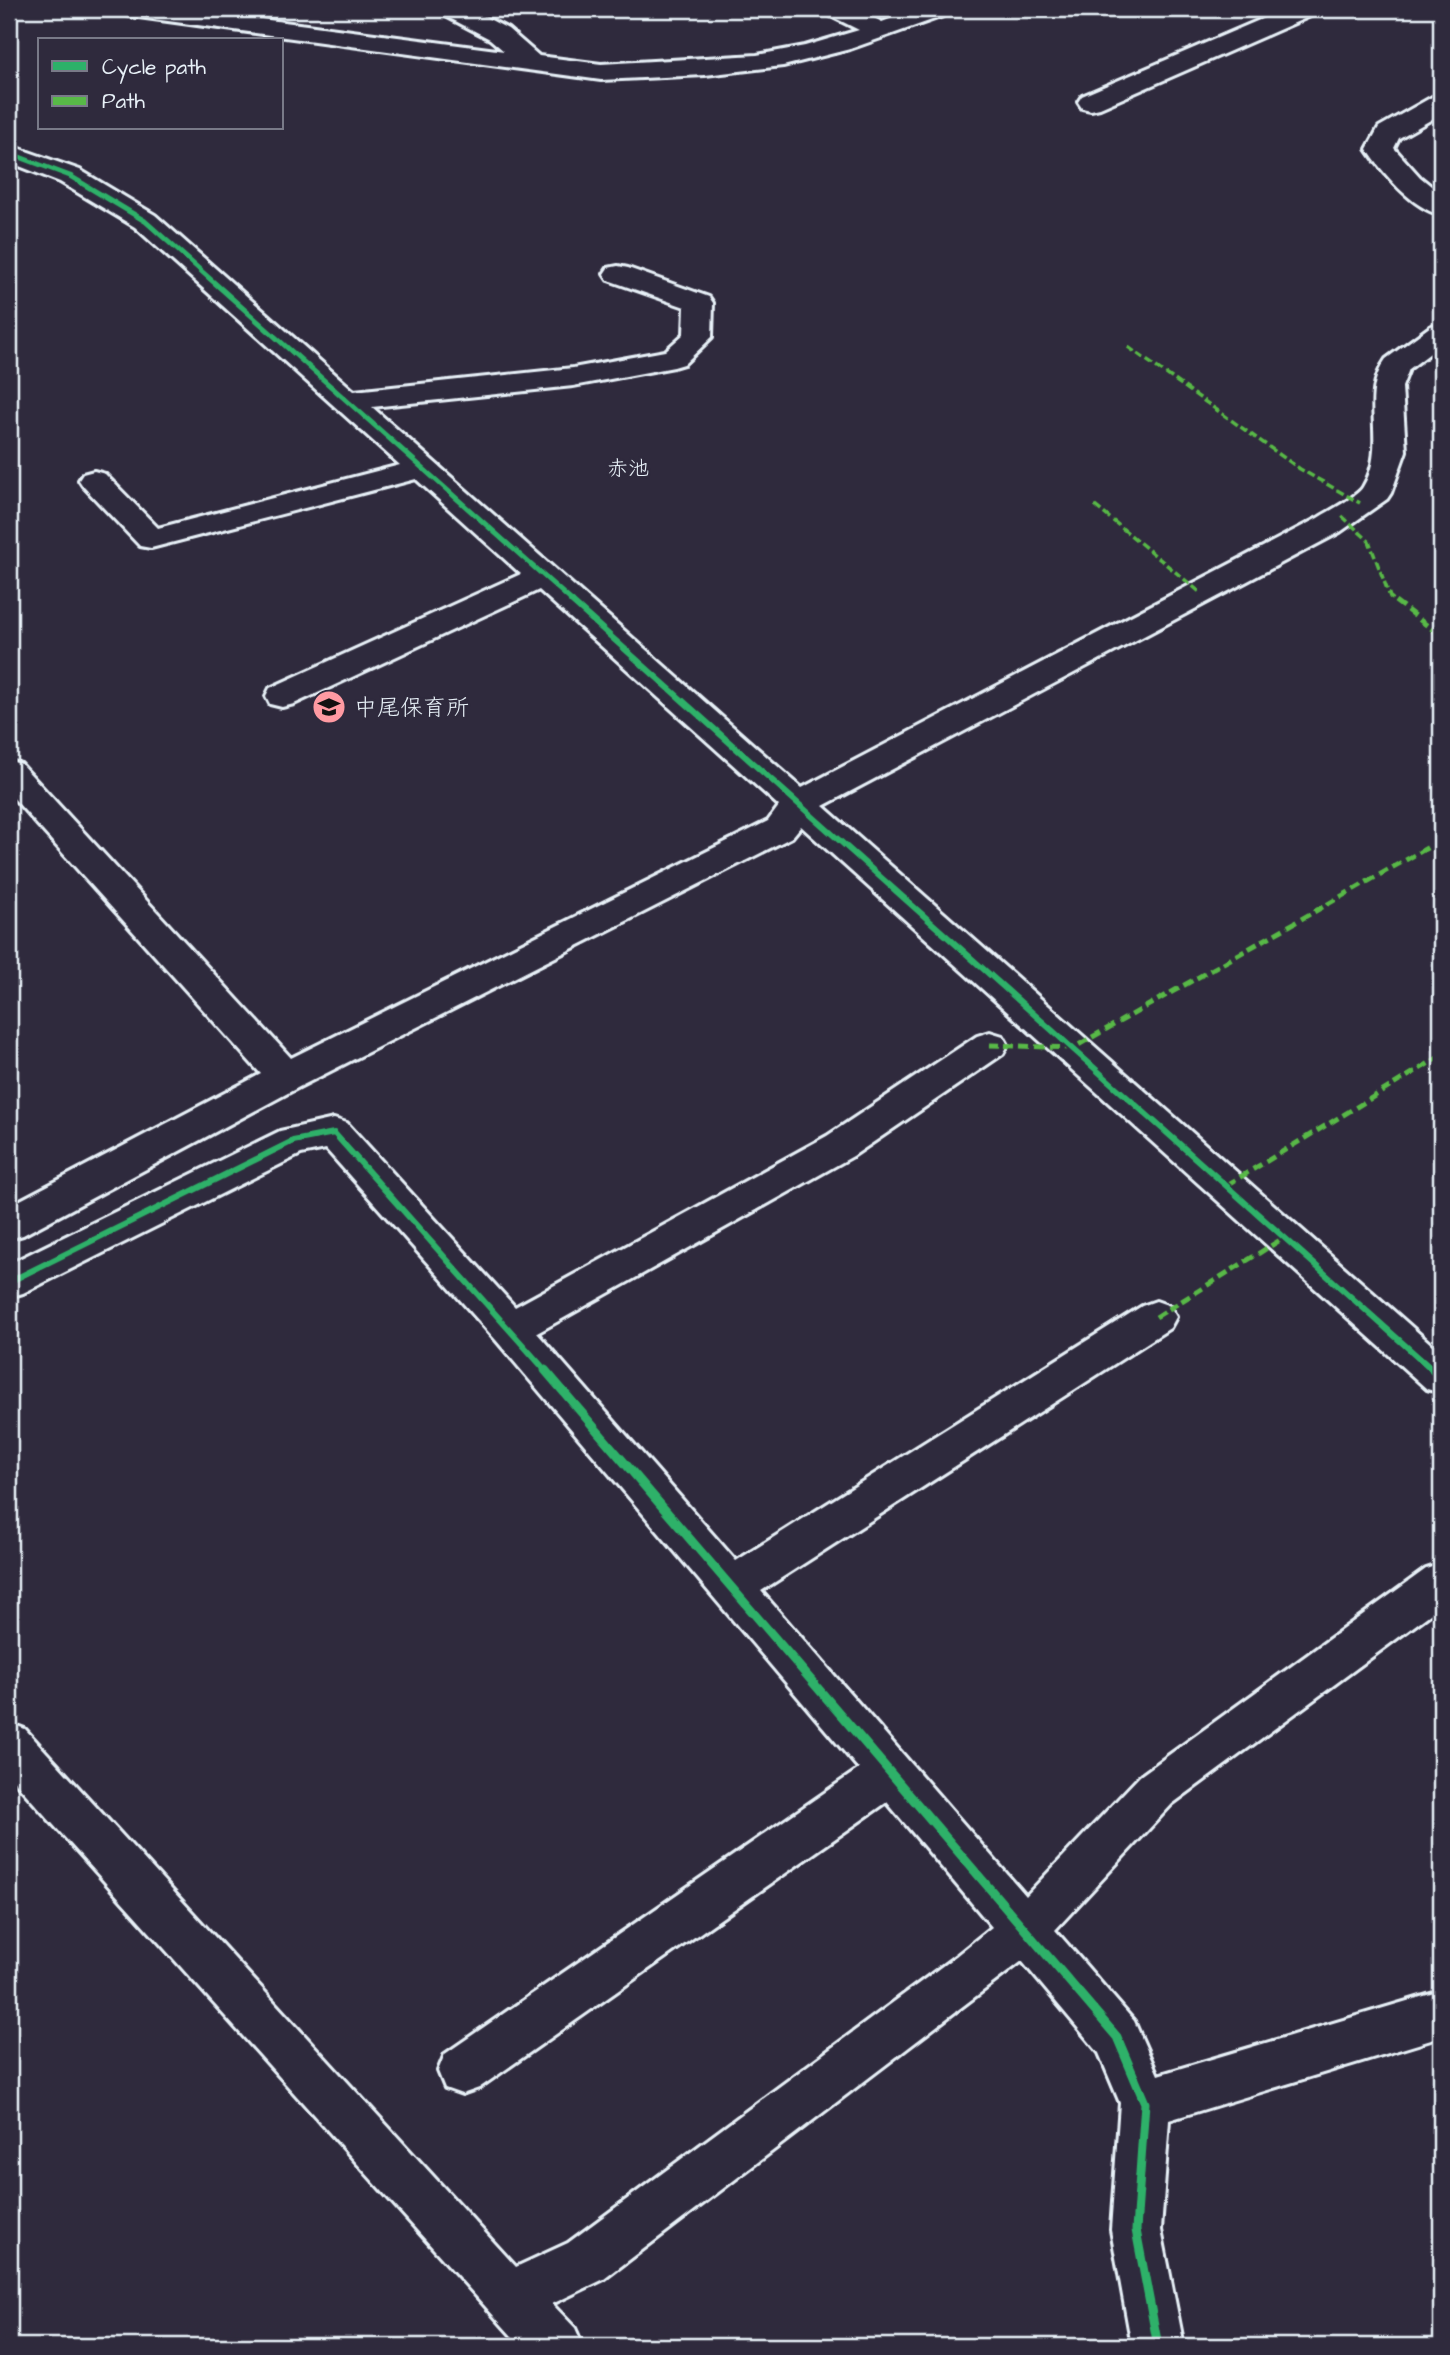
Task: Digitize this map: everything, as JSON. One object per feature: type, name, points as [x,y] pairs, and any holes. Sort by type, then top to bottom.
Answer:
[{"type":"street","points":[[131,9],[601,72],[676,69],[807,54],[940,9]]},
{"type":"street","points":[[450,9],[499,34],[531,62]]},
{"type":"street","points":[[836,9],[881,31]]},
{"type":"street","points":[[1091,102],[1306,9]]},
{"type":"street","points":[[1441,103],[1388,133],[1380,149],[1410,183],[1441,207]]},
{"type":"street","points":[[9,153],[70,176],[145,220],[1441,1377]]},
{"type":"street","points":[[347,401],[598,372],[674,358],[698,337],[699,303],[618,274]]},
{"type":"street","points":[[9,1224],[286,1077],[780,828],[799,804],[1329,525],[1376,492],[1391,451],[1387,387],[1396,365],[1441,332]]},
{"type":"street","points":[[94,480],[151,539],[423,468]]},
{"type":"street","points":[[282,696],[543,576]]},
{"type":"street","points":[[9,772],[286,1077]]},
{"type":"street","points":[[510,1329],[840,1146],[990,1045]]},
{"type":"street","points":[[9,1282],[293,1141],[334,1133],[510,1329],[1117,2037],[1145,2103],[1136,2230],[1158,2346]]},
{"type":"street","points":[[731,1587],[1156,1317]]},
{"type":"street","points":[[509,2297],[586,2261],[973,1972],[1025,1929],[1156,1790],[1441,1583]]},
{"type":"street","points":[[9,1744],[509,2297],[557,2346]]},
{"type":"street","points":[[462,2071],[891,1773]]},
{"type":"street","points":[[1145,2103],[1441,2014]]},
{"type":"marked path","points":[[1128,347],[1300,469],[1360,503]]},
{"type":"marked path","points":[[1095,506],[1201,593]]},
{"type":"marked path","points":[[1342,516],[1369,541],[1390,597],[1441,636]]},
{"type":"marked path","points":[[990,1045],[1073,1048],[1441,840]]},
{"type":"marked path","points":[[1227,1185],[1441,1056]]},
{"type":"marked path","points":[[1156,1317],[1285,1237]]},
{"type":"cycle path","points":[[9,153],[70,176],[145,221],[1441,1377]]},
{"type":"cycle path","points":[[9,1282],[293,1141],[334,1133],[510,1329],[1117,2037],[1145,2103],[1136,2230],[1158,2346]]},
{"type":"place","name":"中尾保育所","points":[[329,707]]},
{"type":"district","name":"赤池","points":[[628,468]]}]
